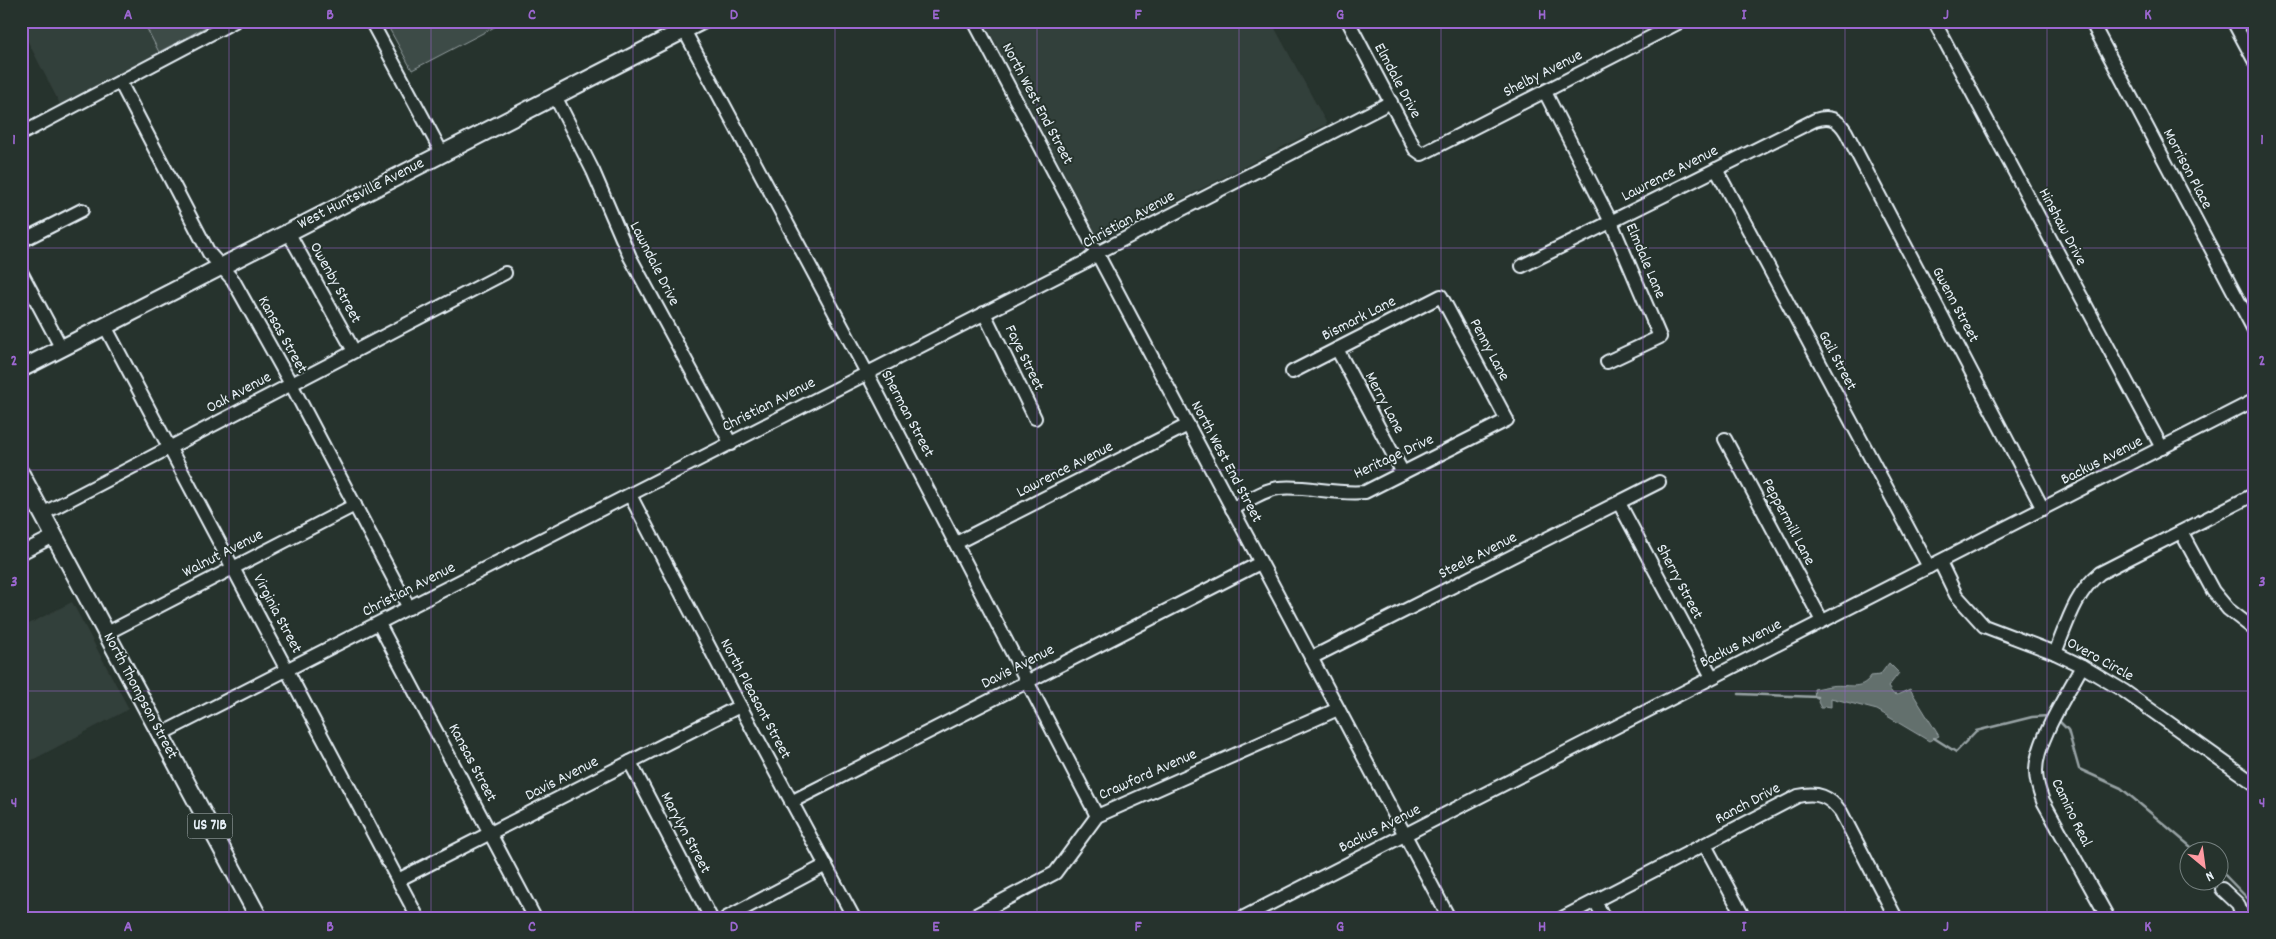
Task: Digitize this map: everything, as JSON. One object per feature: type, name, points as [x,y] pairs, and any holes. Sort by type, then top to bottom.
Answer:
[{"type":"main road","name":"West Huntsville Avenue","points":[[21,369],[702,21]]},
{"type":"main road","name":"North Thompson Street","points":[[21,474],[259,918]]},
{"type":"street","points":[[21,134],[234,21]]},
{"type":"street","points":[[371,21],[442,153]]},
{"type":"street","name":"North West End Street","points":[[974,21],[1449,918]]},
{"type":"street","name":"Shelby Avenue","points":[[1419,154],[1426,153],[1682,21]]},
{"type":"street","name":"Hinshaw Drive","points":[[1934,21],[2162,448]]},
{"type":"street","name":"Morrison Place","points":[[2091,21],[2255,332]]},
{"type":"street","points":[[2233,21],[2255,62]]},
{"type":"street","name":"Elmdale Drive","points":[[1353,23],[1391,102],[1419,154]]},
{"type":"street","name":"Sherman Street","points":[[684,30],[867,373],[1097,816]]},
{"type":"street","name":"Kansas Street","points":[[120,82],[209,253],[233,280],[291,384],[410,608]]},
{"type":"street","name":"Elmdale Lane","points":[[1545,92],[1611,222],[1660,337],[1607,362]]},
{"type":"street","name":"Lawndale Drive","points":[[555,96],[594,171],[630,257],[731,444]]},
{"type":"street","name":"Christian Avenue","points":[[160,734],[380,624],[630,494],[731,444],[1391,102]]},
{"type":"street","name":"Lawrence Avenue","points":[[1522,266],[1815,120],[1825,117],[1834,118]]},
{"type":"street","name":"Gwenn Street","points":[[1834,118],[1841,123],[1846,132],[2043,509]]},
{"type":"street","name":"Gail Street","points":[[1716,169],[1934,565]]},
{"type":"street","points":[[21,241],[82,210]]},
{"type":"street","name":"Owenby Street","points":[[288,232],[354,351]]},
{"type":"street","points":[[21,272],[62,348]]},
{"type":"street","name":"Oak Avenue","points":[[42,514],[505,273]]},
{"type":"street","name":"Bismark Lane","points":[[1292,372],[1441,296]]},
{"type":"street","name":"Penny Lane","points":[[1441,296],[1507,420]]},
{"type":"street","name":"Faye Street","points":[[984,313],[1035,418]]},
{"type":"street","name":"Virginia Street","points":[[105,326],[418,918]]},
{"type":"street","name":"Merry Lane","points":[[1337,349],[1403,473]]},
{"type":"street","name":"Backus Avenue","points":[[1242,918],[2255,400]]},
{"type":"street","name":"Heritage Drive","points":[[1232,509],[1278,488],[1346,494],[1365,492],[1507,420]]},
{"type":"street","name":"Lawrence Avenue","points":[[956,543],[1188,425]]},
{"type":"street","name":"Peppermill Lane","points":[[1725,438],[1822,621]]},
{"type":"street","name":"Steele Avenue","points":[[1312,658],[1659,482]]},
{"type":"street","name":"North Pleasant Street","points":[[630,494],[740,706],[854,918]]},
{"type":"street","points":[[2055,653],[2078,598],[2086,584],[2100,573],[2255,494]]},
{"type":"street","name":"Sherry Street","points":[[1619,503],[1712,677]]},
{"type":"street","name":"Walnut Avenue","points":[[106,633],[355,505]]},
{"type":"street","points":[[2181,532],[2212,591],[2228,609],[2255,630]]},
{"type":"street","points":[[21,553],[54,536]]},
{"type":"street","name":"Davis Avenue","points":[[791,802],[1260,563]]},
{"type":"street","name":"Overo Circle","points":[[1934,565],[1956,595],[1984,626],[2055,653],[2082,666],[2124,691],[2255,784]]},
{"type":"street","name":"Kansas Street","points":[[380,624],[535,918]]},
{"type":"street","name":"Camino Real","points":[[2082,666],[2043,742],[2038,757],[2037,786],[2108,918]]},
{"type":"street","name":"Davis Avenue","points":[[398,880],[740,706]]},
{"type":"street","name":"Crawford Avenue","points":[[970,918],[1055,874],[1097,816],[1338,709]]},
{"type":"street","name":"Marylyn Street","points":[[630,762],[711,918]]},
{"type":"street","name":"Ranch Drive","points":[[1562,918],[1798,796],[1811,793],[1822,795],[1833,801],[1896,918]]},
{"type":"street","points":[[1705,845],[1744,918]]},
{"type":"street","points":[[726,918],[826,865]]},
{"type":"street","points":[[2225,892],[2238,904],[2243,918]]},
{"type":"street","points":[[1595,901],[1604,918]]},
{"type":"shaded area","points":[[21,21],[235,21],[64,112],[21,28]]},
{"type":"shaded area","points":[[143,21],[217,21],[159,52]]},
{"type":"shaded area","points":[[385,21],[506,21],[412,70]]},
{"type":"shaded area","points":[[992,21],[1271,21],[1327,124],[1100,241],[986,25]]},
{"type":"shaded area","points":[[72,602],[129,709],[21,766],[21,628]]},
{"type":"shaded area","points":[[1889,663],[1899,673],[1888,687],[1893,694],[1897,695],[1910,689],[1939,736],[1929,741],[1877,710],[1831,698],[1831,707],[1825,706],[1821,708],[1819,700],[1815,698],[1814,689],[1836,685],[1853,686],[1863,684],[1871,676],[1880,675]]},
{"type":"waterway","points":[[1739,694],[1818,697]]},
{"type":"waterway","points":[[1934,738],[1956,752],[1976,731],[2032,717],[2048,716]]},
{"type":"waterway","points":[[2060,722],[2068,730],[2079,769],[2121,788],[2185,842]]},
{"type":"waterway","points":[[2228,878],[2255,906]]}]
